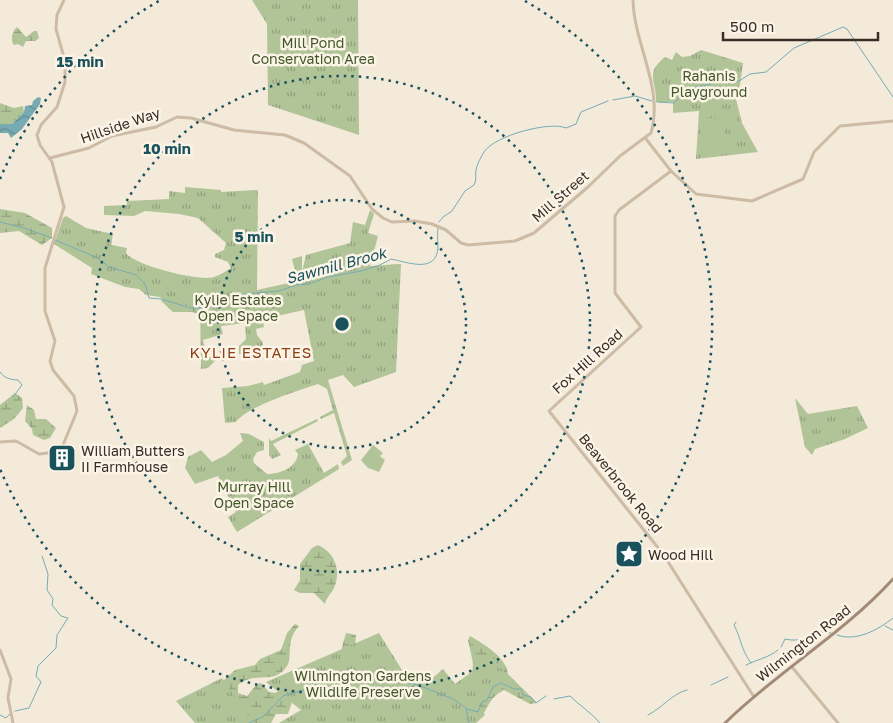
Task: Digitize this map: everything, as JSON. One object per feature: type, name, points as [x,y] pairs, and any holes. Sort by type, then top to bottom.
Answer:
[{"type":"main road","name":"Wilmington Road","points":[[725,723],[754,697],[861,612],[893,579]]},
{"type":"street","points":[[0,442],[16,441],[39,454],[56,452],[63,446],[77,411],[74,396],[51,367],[50,354],[55,340],[44,309],[46,262],[64,210],[50,158],[40,145],[37,133],[41,125],[58,107],[66,82],[64,58],[56,29],[57,15],[64,0]]},
{"type":"street","points":[[633,0],[634,21],[655,94],[652,129],[646,138],[671,172],[695,194],[754,200],[804,178],[814,152],[840,126],[893,121]]},
{"type":"street","name":"Hillside Way","points":[[50,158],[89,148],[113,136],[156,127],[176,117],[255,132]]},
{"type":"street","name":"Mill Street","points":[[255,132],[288,136],[304,144],[352,178],[372,209],[385,219],[394,222],[415,221],[432,224],[446,230],[462,244],[472,246],[495,241],[517,240],[534,233],[584,191],[620,156],[646,138]]},
{"type":"street","name":"Fox Hill Road","points":[[549,411],[641,327],[616,293],[614,218],[619,210],[671,172]]},
{"type":"street","name":"Beaverbrook Road","points":[[549,411],[663,554],[754,697]]},
{"type":"street","points":[[0,650],[11,679],[8,698],[13,723]]},
{"type":"street","points":[[792,667],[812,694],[838,723]]},
{"type":"green space","name":"Mill Pond Conservation Area","points":[[252,0],[358,0],[359,135],[268,105],[267,24]]},
{"type":"green space","points":[[17,27],[26,37],[37,31],[39,38],[35,41],[26,41],[23,47],[18,44],[14,45],[12,36]]},
{"type":"green space","name":"Rahanis Playground","points":[[701,50],[743,63],[738,98],[736,99],[742,123],[758,152],[696,159],[699,111],[673,113],[673,102],[656,102],[653,73],[659,63],[665,57],[672,60],[676,52],[682,57],[690,56]]},
{"type":"green space","points":[[0,103],[14,108],[23,106],[24,112],[12,124],[0,124]]},
{"type":"green space","points":[[705,118],[725,119],[723,150],[704,149]]},
{"type":"green space","name":"Kylie Estates Open Space","points":[[185,187],[221,190],[221,192],[258,190],[257,290],[298,281],[292,259],[302,256],[302,272],[306,255],[350,243],[353,222],[365,225],[370,210],[374,214],[368,233],[378,236],[370,266],[401,264],[396,372],[354,387],[343,375],[328,380],[352,460],[343,466],[341,462],[347,456],[334,413],[321,419],[320,417],[333,410],[327,389],[318,384],[251,410],[236,422],[225,423],[222,388],[248,386],[263,382],[264,385],[300,372],[302,365],[314,361],[304,310],[263,319],[264,327],[256,329],[257,335],[263,343],[263,350],[239,354],[239,346],[246,339],[245,323],[221,326],[223,334],[203,340],[206,355],[216,360],[208,368],[201,369],[200,305],[168,306],[160,297],[146,295],[139,289],[125,287],[91,274],[92,268],[54,244],[63,218],[66,216],[86,228],[113,234],[111,245],[127,248],[126,253],[141,263],[182,275],[214,277],[231,268],[228,262],[215,257],[215,254],[224,250],[226,243],[198,218],[145,211],[134,216],[104,215],[104,206],[127,205],[127,201],[169,199],[169,191],[185,193]]},
{"type":"green space","points":[[0,209],[25,213],[52,228],[52,238],[42,245],[19,231],[0,233]]},
{"type":"green space","points":[[164,298],[203,303],[205,315],[192,312],[173,312],[161,301]]},
{"type":"green space","points":[[15,393],[22,398],[23,408],[14,419],[0,428],[0,405]]},
{"type":"green space","points":[[795,398],[808,414],[857,406],[868,428],[845,439],[815,449],[812,455],[805,447]]},
{"type":"green space","points":[[27,405],[34,410],[36,419],[46,419],[56,428],[50,438],[44,440],[33,435],[32,429],[25,421]]},
{"type":"green space","points":[[317,419],[318,421],[273,444],[281,455],[272,459],[269,455],[269,438],[271,441]]},
{"type":"green space","name":"Murray Hill Open Space","points":[[240,433],[249,434],[264,442],[264,450],[257,452],[253,459],[254,463],[267,474],[287,469],[297,459],[298,454],[295,450],[308,444],[324,473],[338,464],[339,469],[237,532],[228,517],[236,512],[218,476],[195,484],[185,468],[188,457],[201,450],[212,462],[226,455],[243,441]]},
{"type":"green space","points":[[373,445],[383,453],[380,456],[385,460],[379,472],[368,468],[361,460]]},
{"type":"green space","points":[[318,545],[333,558],[337,570],[336,584],[325,604],[314,593],[300,593],[294,590],[300,580],[300,564],[312,548]]},
{"type":"green space","points":[[295,624],[299,626],[292,637],[287,666],[282,672],[271,677],[245,681],[238,685],[238,693],[247,696],[256,685],[261,683],[269,692],[275,693],[339,658],[346,633],[356,635],[355,646],[403,674],[444,692],[472,675],[473,663],[468,640],[470,636],[488,647],[499,657],[508,674],[537,703],[530,704],[504,690],[490,701],[484,714],[476,723],[464,723],[292,702],[288,714],[276,714],[271,723],[235,723],[223,681],[235,670],[255,665],[260,659],[281,650],[287,633]]},
{"type":"green space","name":"Wilmington Gardens Wildlife Preserve","points":[[379,633],[402,670],[420,684],[421,688],[443,669],[455,684],[492,657],[517,688],[513,692],[502,688],[478,705],[485,715],[476,723],[279,723],[301,710],[266,682]]},
{"type":"green space","points":[[222,678],[253,723],[195,723],[176,701]]},
{"type":"water","points":[[38,97],[41,98],[40,104],[22,129],[11,138],[8,133],[0,133],[0,124],[12,124],[24,112],[25,106],[32,105],[33,101]]},
{"type":"waterway","name":"Sawmill Brook","points":[[657,102],[674,103],[692,88],[725,81],[739,81],[750,74],[766,72],[794,48],[843,27],[847,29],[893,97]]},
{"type":"waterway","name":"Sawmill Brook","points":[[613,100],[635,96],[652,101]]},
{"type":"waterway","name":"Sawmill Brook","points":[[439,222],[452,211],[465,191],[474,185],[478,163],[490,146],[511,135],[536,128],[548,126],[566,128],[576,124],[581,112],[608,101]]},
{"type":"waterway","name":"Sawmill Brook","points":[[0,222],[52,238]]},
{"type":"waterway","name":"Sawmill Brook","points":[[55,240],[98,258],[109,267],[136,275],[145,284],[149,298],[161,299],[191,308],[202,308],[244,294],[279,291],[296,285],[309,284],[328,277],[361,271],[391,259],[412,264],[426,264],[436,256],[438,228]]},
{"type":"waterway","points":[[0,372],[8,378],[18,380],[22,385],[13,397]]},
{"type":"waterway","points":[[15,711],[29,708],[41,682],[36,676],[38,666],[56,648],[57,635],[68,618],[61,616],[52,605],[53,599],[47,590],[48,574],[42,556]]},
{"type":"waterway","points":[[837,635],[852,637],[866,634],[881,627],[893,618]]},
{"type":"waterway","points":[[736,622],[734,625],[751,663]]},
{"type":"waterway","points":[[885,626],[893,630]]},
{"type":"waterway","points":[[821,632],[831,633]]},
{"type":"waterway","points":[[781,647],[785,639],[800,639],[819,633]]},
{"type":"waterway","points":[[746,665],[767,657],[778,650]]},
{"type":"waterway","points":[[249,723],[263,717],[283,696],[310,688],[323,680],[346,671],[418,685],[453,699],[466,708],[469,723]]},
{"type":"waterway","points":[[711,685],[728,677]]},
{"type":"waterway","points":[[467,709],[478,712],[482,702],[487,700],[493,687],[501,683],[514,689],[521,689],[523,695],[531,697],[536,703],[546,696]]},
{"type":"waterway","points":[[648,715],[677,694],[687,690]]},
{"type":"waterway","points":[[554,699],[570,696],[600,723]]},
{"type":"waterway","points":[[0,715],[6,718],[10,714]]},
{"type":"place","name":"William Butters II Farmhouse","points":[[62,458]]},
{"type":"place","name":"Wood Hill","points":[[629,554]]},
{"type":"district","name":"KYLIE ESTATES","points":[[251,352]]}]
